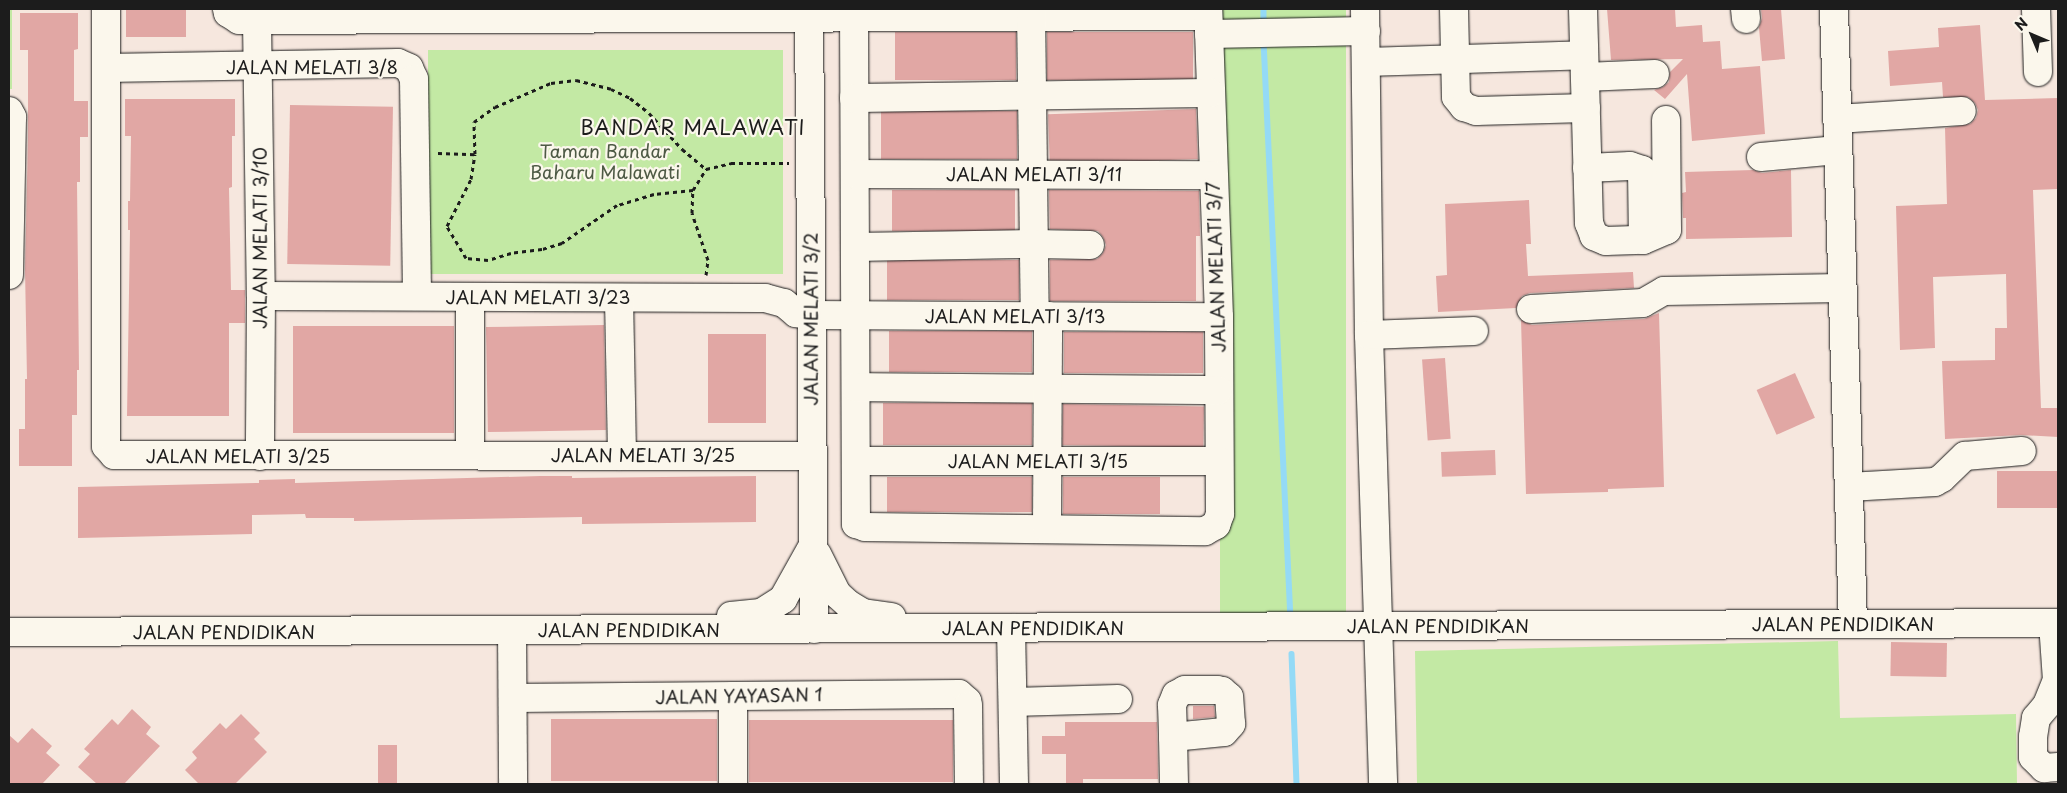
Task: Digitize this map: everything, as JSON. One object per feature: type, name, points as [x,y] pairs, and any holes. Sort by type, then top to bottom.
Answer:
[{"type":"street","name":"JALAN MELATI 3/25","points":[[106,9],[106,446],[114,455],[812,456]]},
{"type":"street","points":[[227,9],[228,13],[239,20],[472,14],[1031,12],[1211,23],[1358,24],[1366,62],[1369,335],[1383,784]]},
{"type":"street","points":[[1461,9],[1454,9],[1454,60],[1456,97],[1464,107],[1476,111],[1586,108]]},
{"type":"street","points":[[1583,9],[1589,223],[1594,236],[1606,241],[1643,240],[1664,232],[1669,228],[1666,120]]},
{"type":"street","points":[[1834,9],[1853,624]]},
{"type":"street","points":[[2036,9],[2038,72]]},
{"type":"street","points":[[854,12],[856,524],[865,527],[1048,528],[1048,388],[1034,244],[1031,12]]},
{"type":"street","name":"JALAN MELATI 3/2","points":[[809,13],[814,629]]},
{"type":"street","name":"JALAN MELATI 3/10","points":[[257,20],[261,296],[260,456]]},
{"type":"street","name":"JALAN MELATI 3/7","points":[[1048,528],[1205,531],[1216,525],[1220,514],[1219,317],[1210,93],[1211,23]]},
{"type":"street","points":[[1366,62],[1454,60],[1584,66],[1655,74]]},
{"type":"street","name":"JALAN MELATI 3/8","points":[[106,68],[404,65],[414,79],[417,296]]},
{"type":"street","points":[[854,98],[1210,93]]},
{"type":"street","points":[[9,111],[12,117],[9,275]]},
{"type":"street","points":[[1837,119],[1962,111]]},
{"type":"street","points":[[1761,157],[1838,150]]},
{"type":"street","points":[[1587,168],[1630,166],[1642,170],[1643,240]]},
{"type":"street","name":"JALAN MELATI 3/11","points":[[855,174],[1213,175]]},
{"type":"street","points":[[855,247],[1090,245]]},
{"type":"street","points":[[1531,310],[1643,303],[1664,291],[1842,288]]},
{"type":"street","name":"JALAN MELATI 3/23","points":[[261,296],[765,298],[784,303],[796,313],[811,315]]},
{"type":"street","points":[[470,297],[470,455]]},
{"type":"street","points":[[619,298],[622,456]]},
{"type":"street","name":"JALAN MELATI 3/13","points":[[811,315],[1219,317]]},
{"type":"street","points":[[1369,335],[1474,331]]},
{"type":"street","points":[[856,388],[1218,390]]},
{"type":"street","points":[[1849,487],[1935,482],[1942,478],[1965,456],[2022,450]]},
{"type":"street","name":"JALAN MELATI 3/15","points":[[856,461],[1219,461]]},
{"type":"street","points":[[813,545],[827,578],[837,594],[848,604],[870,614],[955,628]]},
{"type":"street","points":[[655,630],[704,619],[761,613],[783,599],[801,570],[813,545]]},
{"type":"street","points":[[2056,623],[2057,680],[2047,705],[2036,718],[2033,757],[2044,768],[2058,768]]},
{"type":"street","name":"JALAN PENDIDIKAN","points":[[9,632],[2056,623]]},
{"type":"street","points":[[1011,628],[1014,784]]},
{"type":"street","points":[[512,630],[513,784]]},
{"type":"street","name":"JALAN YAYASAN 1","points":[[513,698],[954,693],[964,697],[968,706],[969,784]]},
{"type":"street","points":[[733,696],[733,784]]},
{"type":"street","points":[[1012,702],[1118,699]]},
{"type":"street","points":[[1173,737],[1174,784]]},
{"type":"path","points":[[694,190],[654,194],[617,205],[593,220],[575,236],[549,247],[510,253],[488,260],[466,258],[447,226],[472,179],[474,122],[495,107],[551,83],[576,80],[611,89],[630,98],[650,113],[682,149],[706,170]]},
{"type":"path","points":[[415,153],[474,154]]},
{"type":"path","points":[[708,260],[692,213],[694,190],[706,170],[732,162],[810,163]]},
{"type":"green space","points":[[9,9],[12,9],[12,89],[9,89]]},
{"type":"green space","points":[[1220,9],[1346,9],[1346,618],[1220,618]]},
{"type":"green space","name":"Taman Bandar Baharu Malawati","points":[[428,50],[783,50],[783,274],[428,274]]},
{"type":"green space","points":[[1838,641],[1840,718],[2016,714],[2017,784],[1417,784],[1415,651]]},
{"type":"building","points":[[126,9],[186,9],[186,37],[126,37]]},
{"type":"building","points":[[1607,9],[1675,9],[1676,27],[1702,25],[1703,42],[1720,41],[1722,69],[1760,66],[1765,134],[1692,141],[1687,74],[1665,99],[1654,90],[1663,87],[1669,82],[1670,72],[1683,59],[1611,60]]},
{"type":"building","points":[[1761,9],[1781,9],[1785,59],[1762,61],[1759,28],[1762,18]]},
{"type":"building","points":[[20,13],[78,13],[78,49],[74,50],[74,101],[88,101],[88,137],[80,137],[80,182],[77,182],[79,370],[77,370],[77,415],[72,415],[72,466],[19,466],[19,429],[25,429],[25,379],[27,379],[25,269],[28,138],[28,50],[20,50]]},
{"type":"building","points":[[1980,25],[1985,100],[2058,98],[2058,189],[2033,190],[2041,408],[2058,408],[2058,437],[2021,435],[1945,439],[1942,361],[1995,360],[1995,328],[2007,328],[2006,274],[1933,277],[1935,348],[1900,350],[1896,206],[1947,204],[1945,128],[1970,124],[1976,118],[1978,110],[1975,103],[1968,97],[1943,97],[1942,82],[1890,86],[1888,51],[1939,47],[1938,28]]},
{"type":"building","points":[[895,32],[1016,32],[1016,80],[895,80]]},
{"type":"building","points":[[1047,32],[1193,32],[1193,80],[1047,80]]},
{"type":"building","points":[[125,99],[235,99],[235,136],[232,136],[232,187],[229,188],[231,290],[245,290],[245,323],[229,323],[229,416],[127,416],[130,230],[128,230],[128,201],[130,201],[131,136],[125,136]]},
{"type":"building","points":[[290,105],[393,107],[390,266],[287,264]]},
{"type":"building","points":[[1196,109],[1198,159],[1050,164],[1048,114]]},
{"type":"building","points":[[881,111],[1017,111],[1017,159],[881,159]]},
{"type":"building","points":[[1753,170],[1762,173],[1791,170],[1792,237],[1686,239],[1686,218],[1683,218],[1682,193],[1686,192],[1685,172]]},
{"type":"building","points":[[892,190],[1015,190],[1015,231],[892,231]]},
{"type":"building","points":[[1049,190],[1199,191],[1200,236],[1196,236],[1196,301],[1050,301],[1050,260],[1097,259],[1103,253],[1106,245],[1098,231],[1050,229]]},
{"type":"building","points":[[1529,200],[1531,244],[1526,244],[1528,276],[1633,272],[1634,288],[1530,293],[1522,296],[1516,308],[1438,312],[1436,276],[1447,275],[1445,204]]},
{"type":"building","points":[[887,260],[1019,260],[1019,300],[887,300]]},
{"type":"building","points":[[1659,313],[1664,487],[1608,489],[1608,492],[1526,494],[1521,320],[1532,325],[1644,319]]},
{"type":"building","points":[[604,325],[606,430],[488,432],[486,327]]},
{"type":"building","points":[[293,326],[454,326],[454,433],[293,433]]},
{"type":"building","points":[[889,331],[1032,331],[1032,372],[889,372]]},
{"type":"building","points":[[1064,332],[1203,332],[1203,373],[1064,373]]},
{"type":"building","points":[[708,334],[766,334],[766,423],[708,423]]},
{"type":"building","points":[[1445,358],[1451,439],[1428,440],[1422,360]]},
{"type":"building","points":[[1795,373],[1815,418],[1777,435],[1757,390]]},
{"type":"building","points":[[883,403],[1032,403],[1032,445],[883,445]]},
{"type":"building","points":[[1063,404],[1204,406],[1203,447],[1062,445]]},
{"type":"building","points":[[1495,450],[1496,475],[1442,477],[1441,452]]},
{"type":"building","points":[[1997,471],[2058,471],[2058,508],[1997,508]]},
{"type":"building","points":[[572,476],[572,478],[756,476],[756,522],[582,524],[582,517],[354,521],[354,518],[306,518],[305,514],[252,515],[252,534],[78,538],[78,487],[259,483],[259,480],[295,479],[295,483]]},
{"type":"building","points":[[887,477],[1032,477],[1032,512],[887,512]]},
{"type":"building","points":[[1063,477],[1160,477],[1160,514],[1063,514]]},
{"type":"building","points":[[1891,642],[1947,643],[1946,677],[1890,676]]},
{"type":"building","points":[[1193,706],[1214,706],[1215,717],[1193,719]]},
{"type":"building","points":[[132,709],[151,727],[146,734],[160,746],[124,784],[97,784],[78,767],[90,754],[84,749],[112,719],[118,725]]},
{"type":"building","points":[[241,714],[260,733],[254,739],[267,752],[235,784],[199,784],[185,770],[197,758],[192,752],[220,723],[226,729]]},
{"type":"building","points":[[551,719],[717,719],[717,781],[551,781]]},
{"type":"building","points":[[749,720],[953,720],[953,782],[749,782]]},
{"type":"building","points":[[1065,722],[1157,722],[1158,779],[1083,779],[1083,784],[1066,784],[1066,754],[1042,754],[1042,736],[1065,736]]},
{"type":"building","points":[[32,728],[52,746],[46,753],[60,765],[42,784],[9,784],[9,735],[18,743]]},
{"type":"building","points":[[378,745],[397,745],[397,784],[378,784]]},
{"type":"waterway","points":[[1264,9],[1264,27]]},
{"type":"waterway","points":[[1264,41],[1291,619]]},
{"type":"waterway","points":[[1292,654],[1297,784]]},
{"type":"district","name":"BANDAR MALAWATI","points":[[693,127]]}]
